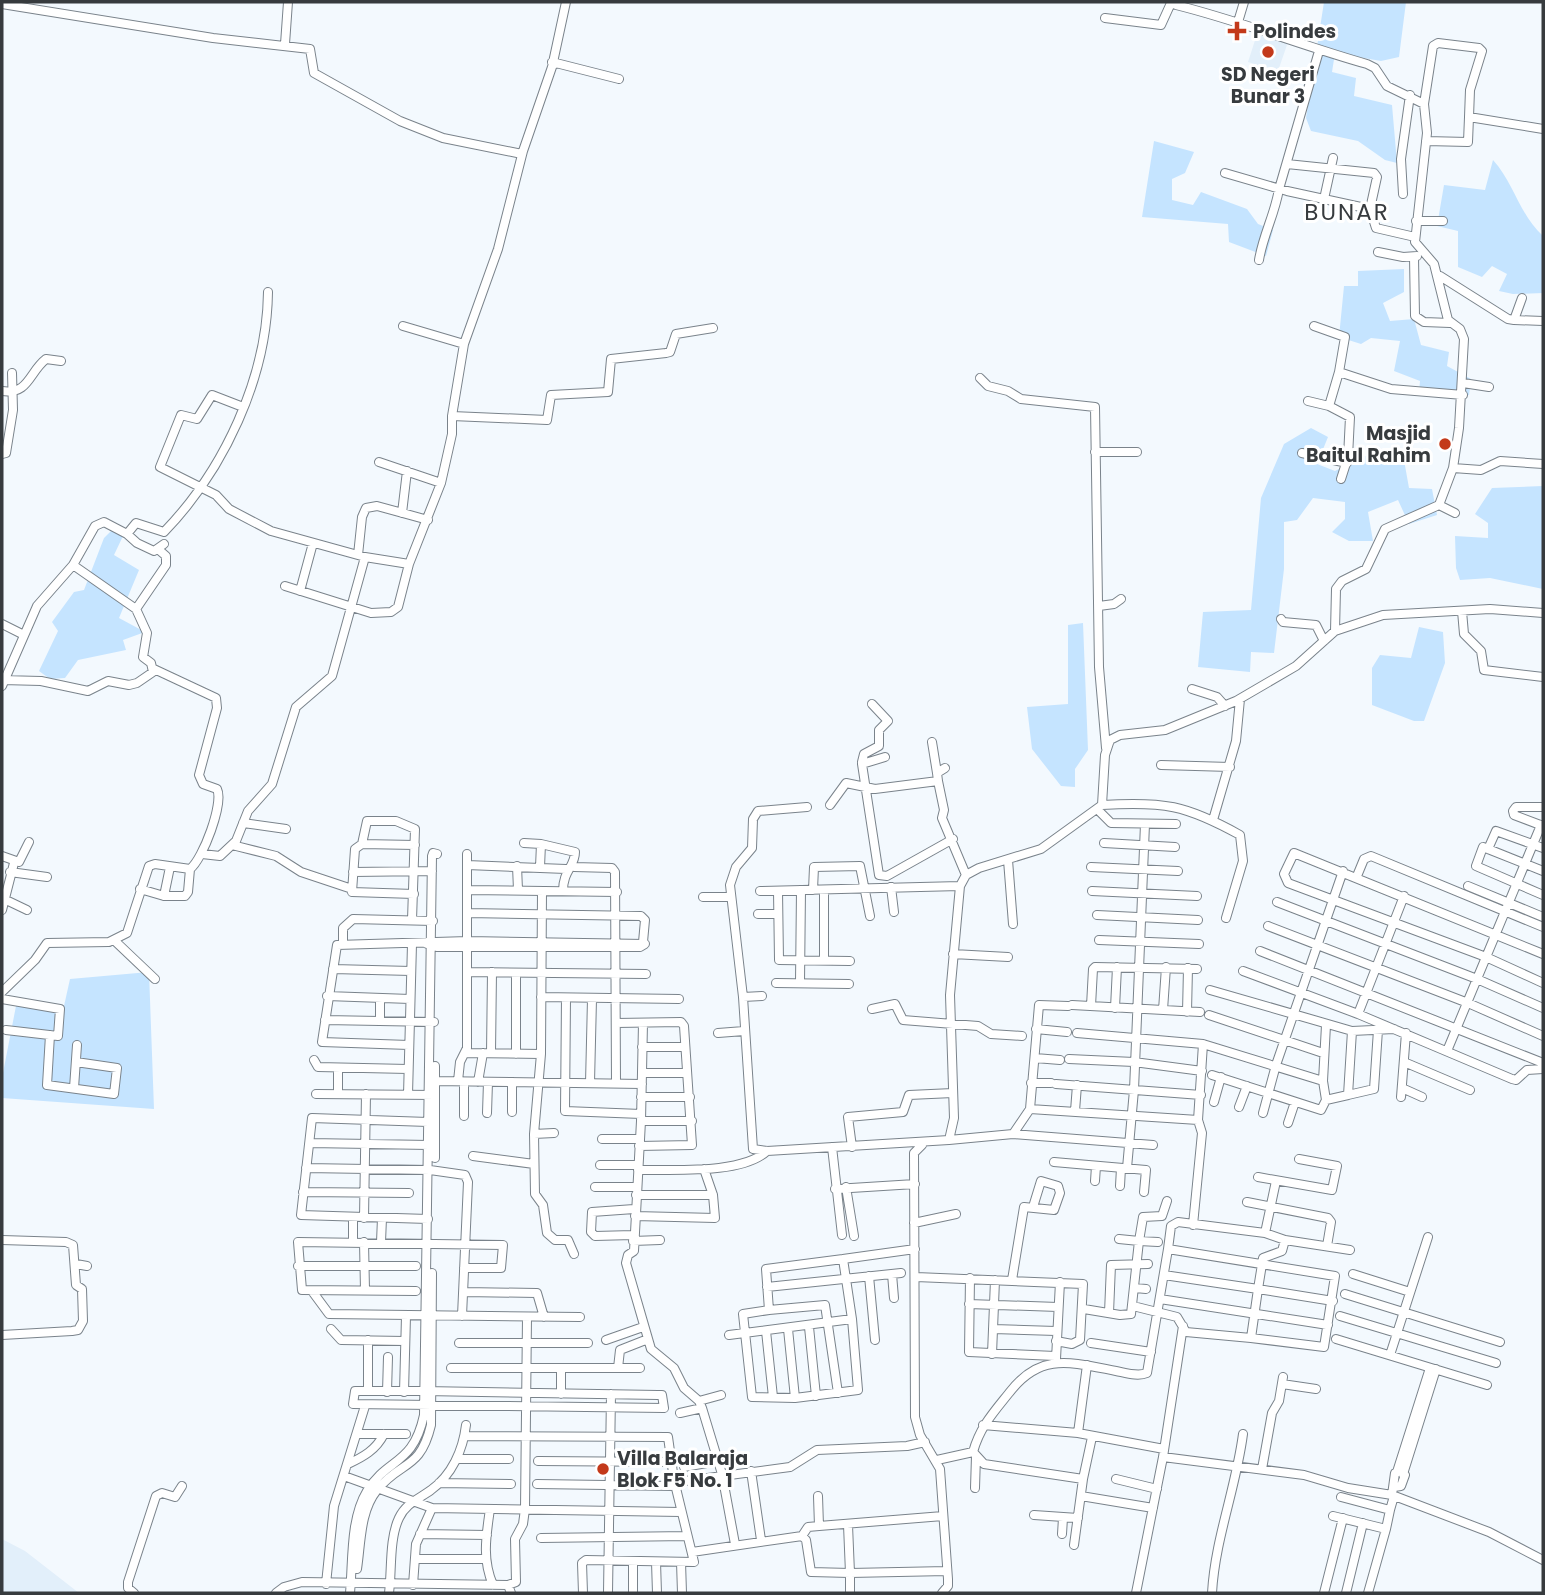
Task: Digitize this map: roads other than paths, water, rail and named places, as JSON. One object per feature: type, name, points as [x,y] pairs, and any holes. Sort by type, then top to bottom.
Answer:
[{"type":"street","points":[[285,44],[288,2]]},
{"type":"street","points":[[285,586],[374,614],[395,611],[409,564],[441,483],[452,434],[452,416],[464,344],[498,249],[522,154],[552,62],[565,2]]},
{"type":"street","points":[[1238,22],[1244,2]]},
{"type":"street","points":[[1105,18],[1161,26],[1173,3],[1282,35],[1319,51],[1375,68],[1383,83],[1424,104]]},
{"type":"street","points":[[2,4],[213,38],[285,44],[310,49],[314,73],[400,121],[443,138],[522,154]]},
{"type":"street","points":[[1426,141],[1468,142],[1470,90],[1482,51],[1479,48],[1438,43],[1433,46],[1424,104],[1427,118],[1426,141],[1415,237],[1417,248],[1434,264],[1440,276],[1450,323]]},
{"type":"street","points":[[1259,260],[1319,51]]},
{"type":"street","points":[[552,62],[619,79]]},
{"type":"street","points":[[1403,194],[1401,159],[1410,95]]},
{"type":"street","points":[[1469,117],[1543,130]]},
{"type":"street","points":[[1324,198],[1333,158]]},
{"type":"street","points":[[1287,164],[1376,174],[1370,209],[1376,228],[1415,237]]},
{"type":"street","points":[[1225,173],[1279,189],[1370,209]]},
{"type":"street","points":[[1416,221],[1443,221]]},
{"type":"street","points":[[1378,252],[1414,257],[1423,254]]},
{"type":"street","points":[[1335,631],[1336,589],[1342,581],[1366,569],[1380,535],[1391,526],[1439,505],[1453,468],[1463,395],[1464,339],[1460,329],[1450,323],[1424,322],[1415,316],[1414,257]]},
{"type":"street","points":[[1440,276],[1501,317],[1543,321]]},
{"type":"street","points":[[127,534],[136,523],[164,532],[200,486],[232,432],[257,371],[267,320],[268,292]]},
{"type":"street","points":[[1514,320],[1522,298]]},
{"type":"street","points":[[403,326],[464,344]]},
{"type":"street","points":[[1314,326],[1346,337],[1329,407]]},
{"type":"street","points":[[452,416],[547,419],[551,395],[608,392],[611,359],[670,352],[676,334],[713,328]]},
{"type":"street","points":[[2,391],[13,392],[25,386],[43,361],[52,358],[61,360]]},
{"type":"street","points":[[1339,372],[1391,389],[1463,395]]},
{"type":"street","points":[[2,454],[6,453],[13,410],[12,373]]},
{"type":"street","points":[[980,378],[988,386],[1008,390],[1018,399],[1093,405],[1099,667],[1106,748],[1100,807],[1111,823],[1176,824]]},
{"type":"street","points":[[1463,383],[1489,387]]},
{"type":"street","points":[[243,407],[212,396],[197,419],[181,415],[160,467],[218,496],[229,509],[271,531],[361,556],[409,564]]},
{"type":"street","points":[[1308,401],[1350,417],[1347,463],[1341,479]]},
{"type":"street","points":[[1095,452],[1137,453]]},
{"type":"street","points":[[1302,453],[1347,463]]},
{"type":"street","points":[[1453,468],[1481,470],[1500,461],[1543,464]]},
{"type":"street","points":[[379,462],[441,483]]},
{"type":"street","points":[[402,513],[407,471]]},
{"type":"street","points":[[1439,505],[1454,513]]},
{"type":"street","points":[[202,854],[220,856],[232,845],[248,811],[272,784],[296,707],[332,676],[351,607],[361,556],[362,517],[366,508],[377,506],[428,520]]},
{"type":"street","points":[[136,609],[166,565],[166,556],[162,547],[154,551],[137,543],[127,534],[100,522],[73,565],[37,606],[3,682],[41,681],[88,691],[108,681],[129,685],[137,683],[154,669]]},
{"type":"street","points":[[300,591],[313,543]]},
{"type":"street","points":[[73,565],[136,609],[147,633],[143,657],[154,669],[216,698],[217,708],[199,775],[203,784],[217,789],[219,800],[202,854],[190,869],[188,892],[182,896],[164,895],[140,888]]},
{"type":"street","points":[[1099,606],[1114,604],[1121,599]]},
{"type":"street","points":[[1106,748],[1114,736],[1157,733],[1240,699],[1296,666],[1335,631],[1396,612],[1490,609],[1543,613]]},
{"type":"street","points":[[1462,611],[1464,634],[1482,651],[1484,670],[1543,677]]},
{"type":"street","points":[[1281,619],[1283,622],[1316,625],[1324,642]]},
{"type":"street","points":[[2,624],[24,635]]},
{"type":"street","points":[[1192,689],[1217,697],[1225,706]]},
{"type":"street","points":[[1213,820],[1237,741],[1240,699]]},
{"type":"street","points":[[872,704],[888,721],[879,730],[879,746],[866,752],[862,762],[881,876],[887,876],[953,839]]},
{"type":"street","points":[[932,742],[944,810],[942,818],[966,874]]},
{"type":"street","points":[[862,762],[885,757]]},
{"type":"street","points":[[1161,765],[1230,767]]},
{"type":"street","points":[[830,805],[846,783],[853,782],[866,788],[924,785],[945,768]]},
{"type":"street","points":[[949,1140],[954,1126],[950,1023],[953,954],[960,886],[966,874],[1041,849],[1100,807],[1164,803],[1213,820],[1241,837],[1243,861],[1226,918]]},
{"type":"street","points":[[807,807],[758,811],[753,819],[752,848],[736,867],[730,885],[743,997],[753,1149],[767,1151],[924,1144],[1013,1134],[1153,1145]]},
{"type":"street","points":[[1447,1051],[1542,825],[1514,815],[1513,811],[1516,807],[1543,807]]},
{"type":"street","points":[[362,844],[367,821],[396,821],[415,829],[412,920]]},
{"type":"street","points":[[243,822],[286,829]]},
{"type":"street","points":[[1119,1186],[1129,1142],[1135,1090],[1145,824]]},
{"type":"street","points":[[1488,849],[1496,831],[1543,848]]},
{"type":"street","points":[[2,909],[10,872],[14,863],[19,862],[29,842]]},
{"type":"street","points":[[524,843],[573,850],[575,861],[563,891]]},
{"type":"street","points":[[1104,843],[1175,847]]},
{"type":"street","points":[[352,889],[355,849],[362,844],[415,845]]},
{"type":"street","points":[[540,867],[541,844]]},
{"type":"street","points":[[232,845],[276,856],[301,872],[352,889],[353,893],[414,894]]},
{"type":"street","points":[[1543,871],[1483,847],[1476,866],[1543,894]]},
{"type":"street","points":[[350,1593],[358,1511],[374,1487],[419,1439],[427,1404],[434,852],[437,863],[433,944]]},
{"type":"street","points":[[1543,954],[1294,853],[1284,874],[1288,883],[1486,957],[1543,983]]},
{"type":"street","points":[[464,1116],[460,1062],[466,1053],[467,854]]},
{"type":"street","points":[[2,856],[14,863]]},
{"type":"street","points":[[1357,877],[1364,859],[1371,856],[1507,907],[1543,917]]},
{"type":"street","points":[[1008,860],[1013,924]]},
{"type":"street","points":[[2,992],[36,960],[47,943],[115,941],[127,933],[149,866],[155,864],[190,869]]},
{"type":"street","points":[[467,865],[615,869],[616,1083]]},
{"type":"street","points":[[517,866],[518,890]]},
{"type":"street","points":[[813,890],[815,867],[860,866],[867,888],[870,916]]},
{"type":"street","points":[[164,895],[170,867]]},
{"type":"street","points":[[1091,867],[1178,871]]},
{"type":"street","points":[[353,872],[432,871]]},
{"type":"street","points":[[1263,1113],[1284,1040],[1343,871]]},
{"type":"street","points":[[10,872],[47,877]]},
{"type":"street","points":[[761,891],[960,886]]},
{"type":"street","points":[[1468,886],[1543,927]]},
{"type":"street","points":[[891,887],[894,912]]},
{"type":"street","points":[[467,890],[617,892]]},
{"type":"street","points":[[800,982],[801,890]]},
{"type":"street","points":[[824,890],[824,960]]},
{"type":"street","points":[[542,891],[541,1054],[534,1135],[535,1194],[543,1205],[548,1233],[555,1240],[568,1240],[574,1254]]},
{"type":"street","points":[[778,891],[779,960],[850,961]]},
{"type":"street","points":[[1092,891],[1197,896]]},
{"type":"street","points":[[1358,1014],[1404,896]]},
{"type":"street","points":[[703,897],[730,897]]},
{"type":"street","points":[[4,899],[27,910]]},
{"type":"street","points":[[1277,902],[1477,979],[1543,1008]]},
{"type":"street","points":[[409,1045],[323,1044],[327,996],[336,947],[468,943],[617,945],[643,942],[644,918],[467,914]]},
{"type":"street","points":[[758,914],[778,914]]},
{"type":"street","points":[[1097,915],[1198,920]]},
{"type":"street","points":[[343,945],[343,928],[353,919],[433,921]]},
{"type":"street","points":[[1268,926],[1468,1003],[1543,1035]]},
{"type":"street","points":[[1099,940],[1199,944]]},
{"type":"street","points":[[115,941],[155,979]]},
{"type":"street","points":[[408,1095],[412,944]]},
{"type":"street","points":[[1260,951],[1543,1063]]},
{"type":"street","points":[[953,954],[1008,957]]},
{"type":"street","points":[[1115,1008],[1117,967]]},
{"type":"street","points":[[1163,1010],[1166,967]]},
{"type":"street","points":[[1187,1012],[1188,968]]},
{"type":"street","points":[[333,969],[411,971]]},
{"type":"street","points":[[1091,1006],[1093,969],[1197,969]]},
{"type":"street","points":[[1243,971],[1406,1033],[1512,1079],[1516,1080],[1527,1070],[1543,1069]]},
{"type":"street","points":[[468,972],[646,974]]},
{"type":"street","points":[[478,1082],[487,1053],[492,972]]},
{"type":"street","points":[[516,973],[516,1054]]},
{"type":"street","points":[[776,983],[849,984]]},
{"type":"street","points":[[1210,990],[1352,1031],[1396,1029]]},
{"type":"street","points":[[327,996],[410,999]]},
{"type":"street","points":[[743,997],[762,996]]},
{"type":"street","points":[[380,998],[380,1021]]},
{"type":"street","points":[[541,998],[679,999]]},
{"type":"street","points":[[566,998],[564,1083],[567,1113],[692,1121]]},
{"type":"street","points":[[2,999],[60,1009],[58,1036],[6,1030]]},
{"type":"street","points":[[590,1083],[592,999]]},
{"type":"street","points":[[872,1009],[895,1004],[904,1020],[978,1026],[991,1034],[1022,1036]]},
{"type":"street","points":[[1013,1134],[1030,1109],[1039,1005],[1200,1012]]},
{"type":"street","points":[[1209,1015],[1323,1054]]},
{"type":"street","points":[[325,1020],[433,1022]]},
{"type":"street","points":[[603,1139],[692,1145],[683,1024],[616,1023]]},
{"type":"street","points":[[643,1023],[634,1251],[628,1255],[626,1263],[648,1339],[658,1357],[674,1368],[684,1388],[700,1404],[722,1475],[735,1544]]},
{"type":"street","points":[[1212,1075],[1319,1110],[1325,1106],[1326,1100],[1323,1054],[1326,1025]]},
{"type":"street","points":[[1036,1029],[1068,1032]]},
{"type":"street","points":[[1326,1100],[1374,1089],[1378,1030]]},
{"type":"street","points":[[718,1033],[744,1031]]},
{"type":"street","points":[[1348,1094],[1352,1031]]},
{"type":"street","points":[[1077,1033],[1203,1044],[1323,1080]]},
{"type":"street","points":[[1406,1033],[1402,1092],[1422,1097]]},
{"type":"street","points":[[50,1035],[47,1085],[114,1094],[117,1068],[76,1062]]},
{"type":"street","points":[[1193,1225],[1202,1133],[1198,1120],[1203,1044]]},
{"type":"street","points":[[74,1088],[77,1045]]},
{"type":"street","points":[[642,1047],[684,1047]]},
{"type":"street","points":[[466,1053],[541,1054]]},
{"type":"street","points":[[1035,1058],[1060,1060]]},
{"type":"street","points":[[1069,1059],[1134,1062],[1202,1071]]},
{"type":"street","points":[[314,1060],[318,1067],[408,1069]]},
{"type":"street","points":[[1404,1062],[1470,1090]]},
{"type":"street","points":[[338,1068],[338,1094]]},
{"type":"street","points":[[642,1073],[687,1073]]},
{"type":"street","points":[[1214,1102],[1222,1077]]},
{"type":"street","points":[[433,1081],[642,1084]]},
{"type":"street","points":[[487,1113],[488,1082]]},
{"type":"street","points":[[512,1082],[512,1112]]},
{"type":"street","points":[[1031,1083],[1201,1095]]},
{"type":"street","points":[[1075,1111],[1077,1085]]},
{"type":"street","points":[[1239,1107],[1247,1086]]},
{"type":"street","points":[[852,1147],[848,1117],[903,1112],[909,1095],[953,1093]]},
{"type":"street","points":[[316,1094],[433,1094]]},
{"type":"street","points":[[364,1218],[366,1094]]},
{"type":"street","points":[[430,1242],[428,1219],[432,1170],[428,1122],[433,1094]]},
{"type":"street","points":[[642,1097],[690,1097]]},
{"type":"street","points":[[1287,1123],[1295,1102]]},
{"type":"street","points":[[1030,1109],[1198,1120]]},
{"type":"street","points":[[428,1122],[312,1118],[303,1192],[303,1216],[428,1219]]},
{"type":"street","points":[[534,1135],[554,1133]]},
{"type":"street","points":[[310,1143],[429,1145]]},
{"type":"street","points":[[924,1144],[914,1153],[914,1408],[916,1426],[937,1460],[948,1586],[942,1593]]},
{"type":"street","points":[[832,1147],[842,1235]]},
{"type":"street","points":[[600,1165],[704,1169],[753,1161],[767,1151]]},
{"type":"street","points":[[473,1156],[534,1164]]},
{"type":"street","points":[[1258,1177],[1332,1190],[1337,1166],[1299,1159]]},
{"type":"street","points":[[1054,1162],[1146,1170],[1144,1192]]},
{"type":"street","points":[[1095,1181],[1096,1166]]},
{"type":"street","points":[[306,1168],[463,1173],[467,1177],[463,1316]]},
{"type":"street","points":[[660,1240],[595,1236],[592,1232],[592,1212],[712,1219],[716,1214],[713,1195],[704,1169]]},
{"type":"street","points":[[1265,1233],[1276,1181]]},
{"type":"street","points":[[835,1189],[915,1184]]},
{"type":"street","points":[[595,1186],[713,1195]]},
{"type":"street","points":[[846,1187],[854,1236]]},
{"type":"street","points":[[303,1192],[410,1193]]},
{"type":"street","points":[[1084,1309],[1127,1315],[1132,1312],[1143,1217],[1164,1215],[1167,1201]]},
{"type":"street","points":[[1247,1202],[1329,1219],[1326,1246]]},
{"type":"street","points":[[1012,1280],[1024,1207],[1033,1207]]},
{"type":"street","points":[[914,1223],[956,1214]]},
{"type":"street","points":[[353,1218],[353,1242]]},
{"type":"street","points":[[381,1242],[382,1218]]},
{"type":"street","points":[[970,1278],[969,1352],[1056,1359],[1142,1375],[1149,1370],[1172,1224],[1265,1233],[1285,1240],[1350,1250]]},
{"type":"street","points":[[1390,1355],[1428,1237]]},
{"type":"street","points":[[1119,1239],[1158,1242]]},
{"type":"street","points":[[2,1240],[74,1245],[76,1285],[82,1293],[83,1321],[78,1330],[2,1335]]},
{"type":"street","points":[[1251,1338],[1262,1263],[1265,1257],[1282,1251],[1285,1240]]},
{"type":"street","points":[[416,1291],[301,1289],[299,1241],[503,1245],[503,1266],[464,1268]]},
{"type":"street","points":[[364,1242],[365,1290]]},
{"type":"street","points":[[769,1310],[765,1272],[768,1268],[915,1249]]},
{"type":"street","points":[[1133,1306],[1177,1317],[1186,1332],[1251,1338],[1322,1349],[1333,1301],[1335,1276],[1168,1249]]},
{"type":"street","points":[[838,1394],[829,1323],[823,1304],[744,1312],[752,1397],[795,1398],[838,1394],[858,1389],[843,1259]]},
{"type":"street","points":[[76,1264],[87,1266]]},
{"type":"street","points":[[1109,1313],[1111,1265],[1148,1264]]},
{"type":"street","points":[[298,1266],[416,1266]]},
{"type":"street","points":[[767,1287],[896,1273],[894,1298]]},
{"type":"street","points":[[1353,1274],[1410,1292]]},
{"type":"street","points":[[1164,1275],[1333,1301]]},
{"type":"street","points":[[869,1276],[875,1340]]},
{"type":"street","points":[[916,1277],[1084,1285],[1080,1340],[1072,1344],[1056,1341]]},
{"type":"street","points":[[992,1354],[995,1280]]},
{"type":"street","points":[[1056,1359],[1060,1282]]},
{"type":"street","points":[[1135,1288],[1146,1289]]},
{"type":"street","points":[[312,1291],[329,1314],[580,1317]]},
{"type":"street","points":[[464,1292],[537,1293],[544,1317]]},
{"type":"street","points":[[1345,1294],[1500,1342]]},
{"type":"street","points":[[1160,1299],[1328,1325]]},
{"type":"street","points":[[970,1304],[1058,1307]]},
{"type":"street","points":[[404,1392],[406,1316]]},
{"type":"street","points":[[1340,1316],[1496,1363]]},
{"type":"street","points":[[276,1593],[284,1587],[302,1582],[353,1583],[389,1589],[413,1585],[456,1589],[493,1586],[510,1589],[517,1579],[515,1539],[523,1524],[525,1509],[527,1317]]},
{"type":"street","points":[[729,1335],[852,1319]]},
{"type":"street","points":[[809,1326],[816,1395]]},
{"type":"street","points":[[1136,1593],[1164,1453],[1183,1326]]},
{"type":"street","points":[[606,1340],[643,1327]]},
{"type":"street","points":[[331,1329],[341,1340],[405,1341]]},
{"type":"street","points":[[788,1329],[795,1398]]},
{"type":"street","points":[[993,1329],[1056,1331]]},
{"type":"street","points":[[766,1331],[773,1397]]},
{"type":"street","points":[[618,1368],[620,1350],[648,1339]]},
{"type":"street","points":[[1336,1339],[1487,1385]]},
{"type":"street","points":[[368,1340],[368,1391]]},
{"type":"street","points":[[459,1343],[588,1343]]},
{"type":"street","points":[[1091,1343],[1152,1352]]},
{"type":"street","points":[[387,1392],[388,1357]]},
{"type":"street","points":[[975,1488],[974,1454],[983,1425],[1027,1373],[1056,1359]]},
{"type":"street","points":[[1078,1433],[1087,1365]]},
{"type":"street","points":[[451,1368],[640,1368]]},
{"type":"street","points":[[561,1368],[561,1394]]},
{"type":"street","points":[[1368,1593],[1394,1493],[1391,1483],[1400,1473],[1433,1368]]},
{"type":"street","points":[[1262,1469],[1272,1413],[1279,1401],[1282,1380],[1316,1389]]},
{"type":"street","points":[[353,1392],[404,1392],[662,1395],[664,1408],[353,1404],[353,1392]]},
{"type":"street","points":[[608,1593],[611,1394]]},
{"type":"street","points":[[680,1412],[721,1395]]},
{"type":"street","points":[[326,1584],[334,1506],[365,1406]]},
{"type":"street","points":[[389,1589],[399,1516],[412,1501],[439,1483],[457,1460],[466,1425]]},
{"type":"street","points":[[983,1425],[1078,1433],[1164,1453],[1394,1493],[1489,1532],[1543,1560]]},
{"type":"street","points":[[357,1434],[406,1434]]},
{"type":"street","points":[[348,1464],[365,1456],[379,1444],[384,1434]]},
{"type":"street","points":[[1212,1593],[1217,1549],[1239,1464],[1243,1434]]},
{"type":"street","points":[[465,1436],[668,1437],[681,1512],[694,1562],[583,1561],[583,1593]]},
{"type":"street","points":[[1074,1545],[1092,1437]]},
{"type":"street","points":[[685,1481],[796,1465],[817,1451],[906,1446],[925,1442]]},
{"type":"street","points":[[937,1460],[974,1454]]},
{"type":"street","points":[[974,1454],[984,1464],[1083,1479]]},
{"type":"street","points":[[457,1460],[509,1459]]},
{"type":"street","points":[[538,1461],[671,1462]]},
{"type":"street","points":[[684,1467],[718,1461]]},
{"type":"street","points":[[751,1471],[761,1541]]},
{"type":"street","points":[[344,1476],[432,1508],[681,1512]]},
{"type":"street","points":[[1116,1479],[1157,1489]]},
{"type":"street","points":[[439,1483],[511,1484]]},
{"type":"street","points":[[537,1484],[676,1486]]},
{"type":"street","points":[[135,1593],[128,1588],[128,1582],[156,1496],[162,1493],[175,1497],[181,1486]]},
{"type":"street","points":[[818,1496],[819,1526]]},
{"type":"street","points":[[1081,1496],[1153,1508]]},
{"type":"street","points":[[1341,1497],[1390,1510]]},
{"type":"street","points":[[413,1585],[420,1534],[432,1508]]},
{"type":"street","points":[[490,1509],[486,1559],[493,1586]]},
{"type":"street","points":[[1034,1515],[1078,1518]]},
{"type":"street","points":[[692,1552],[802,1536],[808,1527],[943,1516]]},
{"type":"street","points":[[1333,1516],[1386,1529]]},
{"type":"street","points":[[1062,1534],[1063,1518]]},
{"type":"street","points":[[1324,1593],[1343,1518]]},
{"type":"street","points":[[1346,1593],[1363,1523]]},
{"type":"street","points":[[848,1525],[850,1593]]},
{"type":"street","points":[[420,1534],[486,1535]]},
{"type":"street","points":[[541,1538],[687,1536]]},
{"type":"street","points":[[802,1536],[806,1541],[811,1572],[947,1571]]},
{"type":"street","points":[[415,1559],[486,1559]]},
{"type":"street","points":[[633,1562],[633,1593]]},
{"type":"street","points":[[656,1562],[657,1593]]},
{"type":"street","points":[[681,1562],[682,1593]]},
{"type":"street","points":[[353,1583],[355,1593]]},
{"type":"place","name":"Polindes","points":[[1237,31]]},
{"type":"place","name":"SD Negeri Bunar 3","points":[[1268,52]]},
{"type":"place","name":"Masjid Baitul Rahim","points":[[1445,444]]},
{"type":"place","name":"Villa Balaraja Blok F5 No. 1","points":[[603,1469]]},
{"type":"district","name":"BUNAR","points":[[1347,212]]}]
